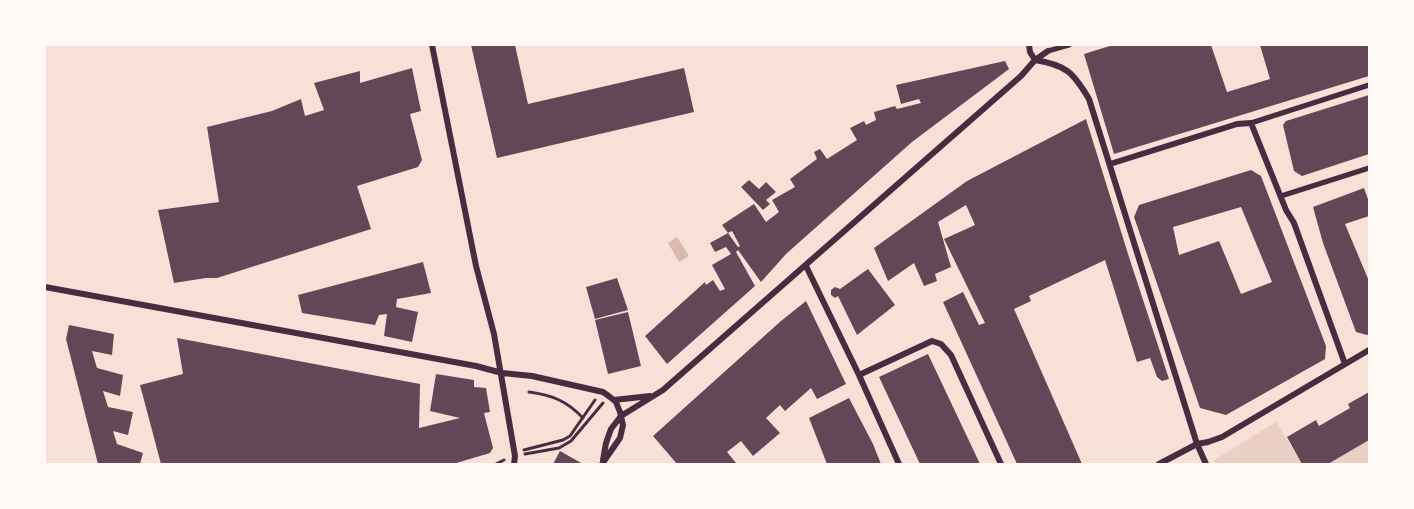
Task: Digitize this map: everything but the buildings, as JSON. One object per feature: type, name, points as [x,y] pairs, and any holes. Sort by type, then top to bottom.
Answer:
[{"type":"street","points":[[432,45],[476,266],[502,373],[515,456],[514,464]]},
{"type":"street","points":[[1029,45],[1035,60],[1055,63],[1071,73],[1089,99],[1197,444],[1206,464]]},
{"type":"street","points":[[602,462],[611,429],[621,416],[663,390],[1054,45]]},
{"type":"street","points":[[1048,51],[1069,45]]},
{"type":"street","points":[[1110,164],[1237,124],[1251,123],[1369,85]]},
{"type":"street","points":[[1251,123],[1286,210],[1294,223],[1345,364]]},
{"type":"street","points":[[1281,196],[1369,168]]},
{"type":"street","points":[[806,266],[899,464]]},
{"type":"street","points":[[45,287],[476,366],[502,373],[532,376],[603,392],[614,400],[623,425],[613,450],[602,462]]},
{"type":"street","points":[[859,375],[932,341],[941,344],[951,355],[1001,464]]},
{"type":"street","points":[[1159,464],[1197,444],[1222,437],[1369,350]]},
{"type":"street","points":[[614,400],[653,396]]},
{"type":"path","points":[[529,392],[560,398],[573,406],[583,417]]},
{"type":"path","points":[[524,450],[570,436],[598,396]]},
{"type":"path","points":[[496,464],[515,456],[559,448],[571,441],[605,401]]},
{"type":"shaded area","points":[[677,237],[689,256],[679,262],[668,243]]},
{"type":"shaded area","points":[[1276,422],[1302,464],[1216,464],[1214,460]]},
{"type":"shaded area","points":[[1369,440],[1369,464],[1328,464]]}]
